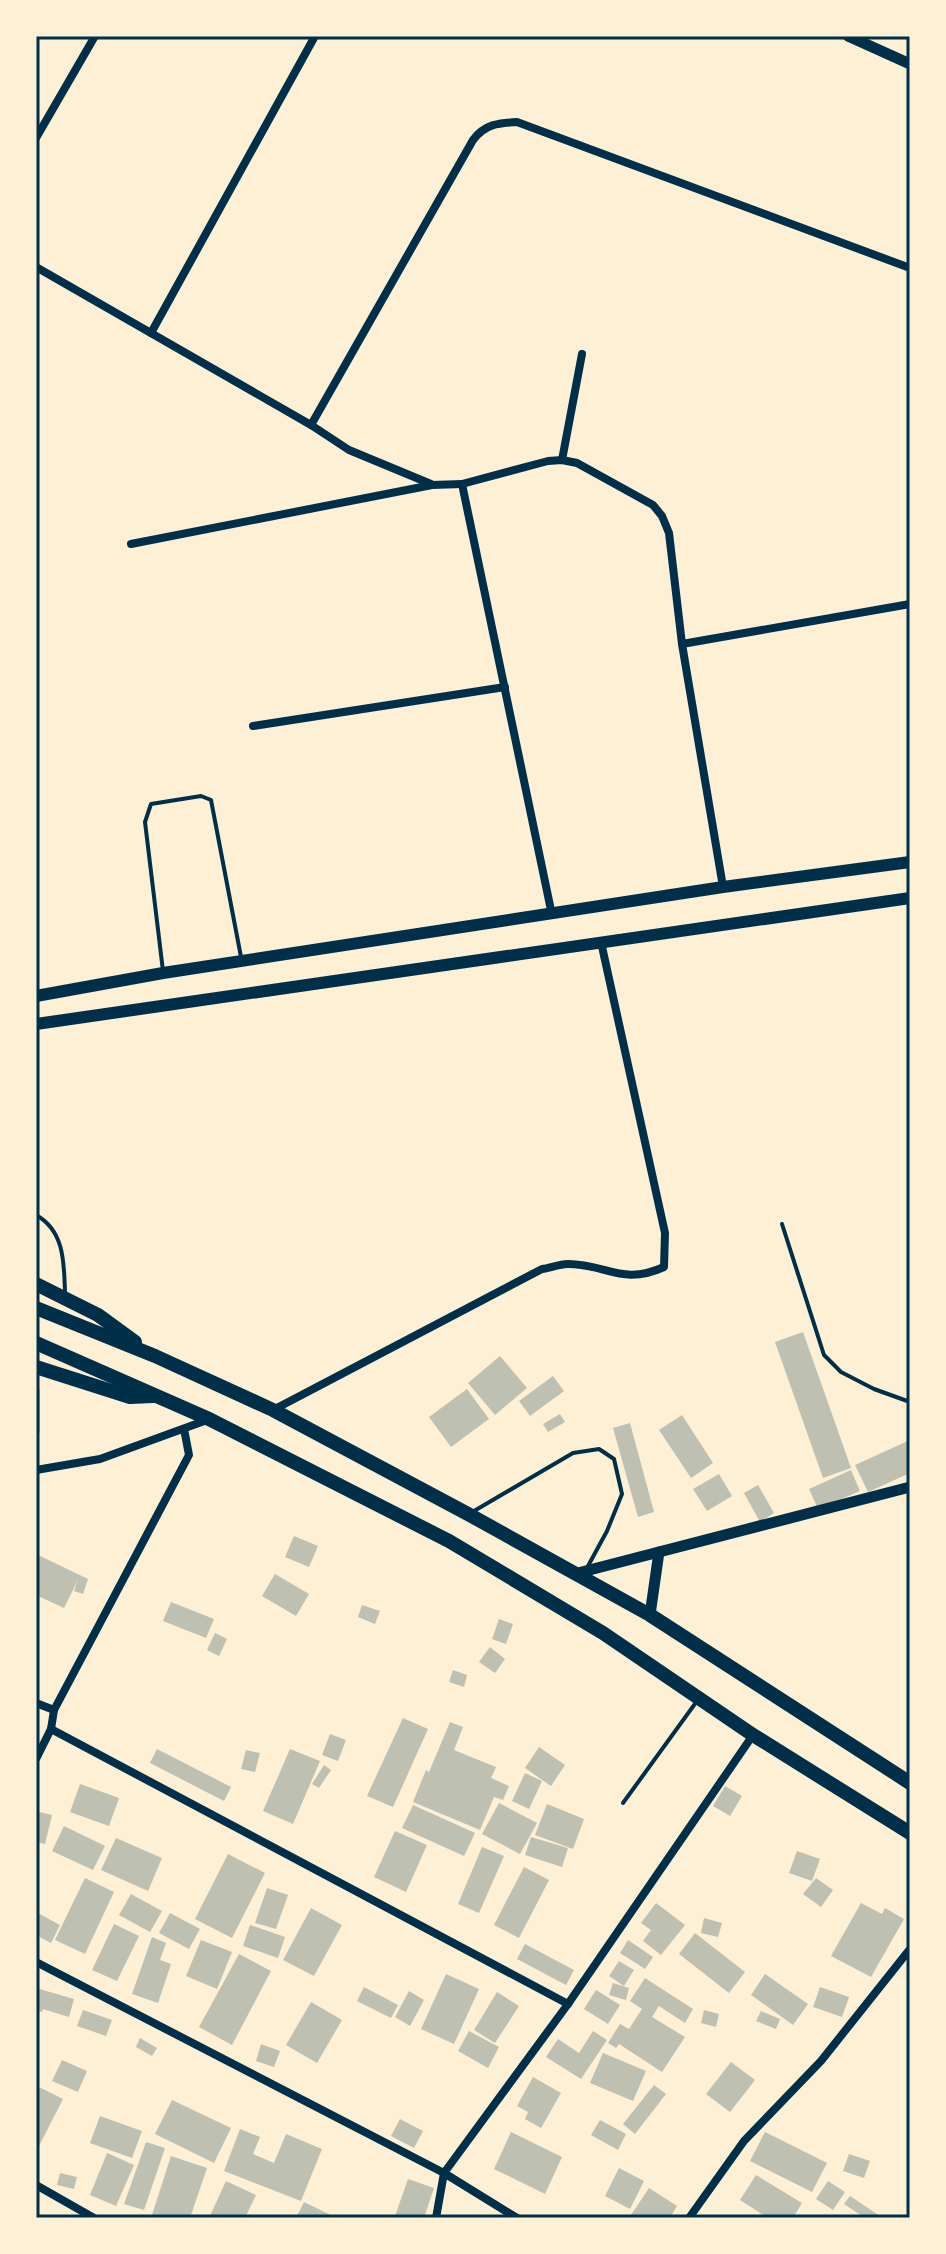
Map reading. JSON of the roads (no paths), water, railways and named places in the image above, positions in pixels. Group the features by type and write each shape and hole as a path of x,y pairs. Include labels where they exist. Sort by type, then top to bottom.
{"highway":[{"path":"36,1284 98,1315 155,1356"},
{"path":"36,1308 155,1356 273,1410 579,1573 650,1615 910,1783"},
{"path":"36,1343 209,1419 449,1541 603,1633 753,1735 910,1833"},
{"path":"36,1367 130,1397 157,1396"}],"main road":[{"path":"36,996 163,973 723,887 910,862"},
{"path":"36,1024 910,898"}],"street":[{"path":"36,138 95,36"},
{"path":"151,333 315,36"},
{"path":"848,36 910,64"},
{"path":"311,425 473,140 481,130 496,123 517,122 910,268"},
{"path":"36,267 311,425 349,450 432,485"},
{"path":"562,460 582,354"},
{"path":"131,544 432,485 462,484 548,461 577,463 653,505 669,533 682,644 723,887"},
{"path":"462,484 552,915"},
{"path":"682,644 910,604"},
{"path":"253,726 505,687"},
{"path":"273,1410 542,1269 567,1264 623,1276 647,1275 664,1267 665,1233 601,942"},
{"path":"36,1470 100,1459 209,1419"},
{"path":"36,1759 51,1729 54,1710 189,1455 184,1429"},
{"path":"579,1573 910,1487"},
{"path":"650,1615 659,1552"},
{"path":"36,1703 54,1710"},
{"path":"51,1729 568,2004"},
{"path":"436,2218 444,2173 568,2004 753,1735"},
{"path":"689,2218 744,2141 821,2061 910,1949"},
{"path":"36,1962 444,2173 517,2218"},
{"path":"36,2185 94,2218"}],"lane":[{"path":"163,973 145,822 151,804 201,796 211,800 242,961"},
{"path":"36,1215 52,1225 64,1257 66,1297"},
{"path":"782,1224 824,1355 841,1372 910,1402"},
{"path":"468,1514 573,1453 599,1449 614,1459 622,1494 607,1531 579,1573"},
{"path":"623,1803 699,1699"}]}
